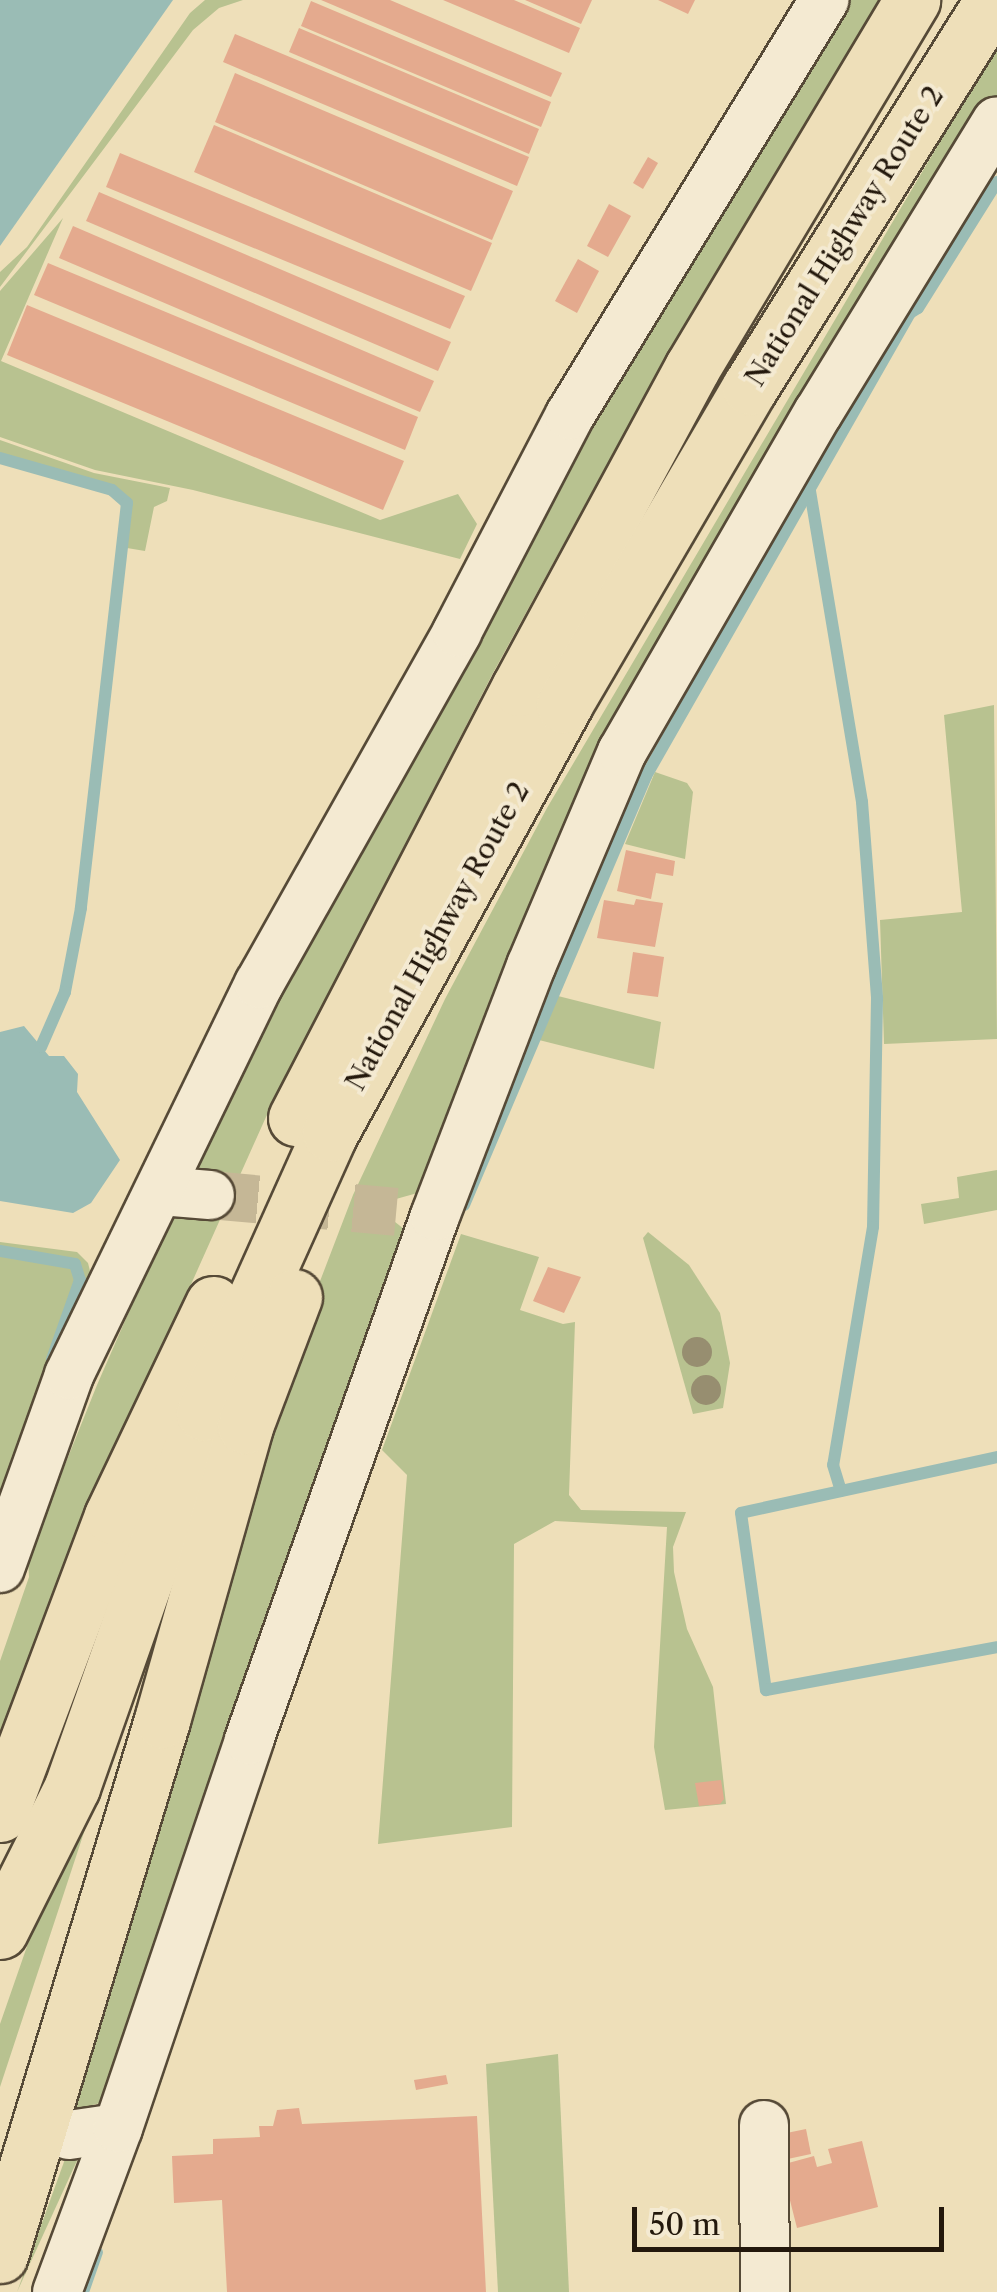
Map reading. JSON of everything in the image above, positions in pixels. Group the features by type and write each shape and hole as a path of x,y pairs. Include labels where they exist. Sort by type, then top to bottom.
{"highway":[{"name":"National Highway Route 2","path":"912,0 692,368 519,688 291,1126 213,1304 173,1437 48,1781 0,1931 72,1788 204,1413 330,1133 434,940 750,388 993,0"},
{"path":"0,2255 162,1720 245,1426 434,940"},
{"path":"0,1814 112,1516 213,1304"}],"street":[{"path":"0,1568 69,1376 259,984 457,632 570,416 824,0"},
{"path":"57,2292 118,2128 249,1740 415,1214 531,966 622,752 818,413 997,121"},
{"path":"161,1190 210,1195"},
{"path":"764,2125 765,2292"},
{"path":"69,2135 118,2128"}],"green space":[{"path":"205,0 243,0 219,8 193,30 0,287 0,272 27,247 190,13"},
{"path":"843,0 881,0 668,353 493,673 266,1117 141,1396 0,1770 0,1661 29,1577 28,1557 97,1385 166,1227 176,1215 193,1157 588,423"},
{"path":"997,45 997,101 673,627 421,1192 396,1199 390,1218 404,1229 406,1238 115,2085 100,2103 67,2112 304,1323 353,1195 445,999 547,808"},
{"path":"63,218 1,361 380,520 458,494 477,524 460,559 193,490 95,470 0,437 0,291"},
{"path":"0,440 94,473 170,488 167,501 154,507 145,551 127,548 130,500 115,488 0,455"},
{"path":"994,705 997,1039 884,1044 880,920 962,912 944,715"},
{"path":"655,772 687,783 693,792 685,859 625,844"},
{"path":"558,996 661,1022 654,1069 539,1040"},
{"path":"997,1170 997,1210 924,1224 921,1204 959,1198 957,1177"},
{"path":"648,1232 689,1265 720,1313 730,1363 723,1408 693,1414 643,1238"},
{"path":"461,1234 539,1257 520,1310 563,1324 575,1322 569,1495 581,1510 686,1512 673,1547 674,1572 687,1629 713,1687 726,1804 665,1810 654,1747 667,1527 555,1521 514,1544 512,1827 378,1844 407,1475 382,1450"},
{"path":"0,1242 77,1252 88,1263 93,1283 0,1511"},
{"path":"138,1679 0,2087 0,2024 112,1702"},
{"path":"558,2054 569,2292 498,2292 486,2064"},
{"path":"69,2148 81,2152 17,2292"}],"water":[{"path":"0,0 173,0 0,246"},
{"path":"24,1026 49,1056 64,1056 78,1074 77,1092 120,1160 91,1203 73,1213 0,1201 0,1032"}],"building":[{"path":"321,0 390,0 562,73 551,97"},
{"path":"443,0 514,0 580,28 569,53"},
{"path":"525,0 592,0 581,24"},
{"path":"658,0 695,0 688,14"},
{"path":"311,1 551,102 541,127 301,26"},
{"path":"299,28 539,129 529,154 289,52"},
{"path":"235,34 529,157 517,186 223,62"},
{"path":"235,73 513,191 492,240 215,122"},
{"path":"214,125 492,243 471,291 194,172"},
{"path":"120,153 465,296 450,329 106,187"},
{"path":"648,157 658,163 643,189 633,183"},
{"path":"99,192 451,342 438,371 86,221"},
{"path":"609,204 631,216 608,257 587,246"},
{"path":"73,226 434,381 420,412 59,258"},
{"path":"578,259 599,271 577,313 555,301"},
{"path":"48,263 418,417 405,450 34,295"},
{"path":"27,305 404,461 383,510 7,355"},
{"path":"626,850 675,861 673,876 656,873 651,899 617,891"},
{"path":"636,899 663,903 655,947 597,938 604,900 634,905"},
{"path":"633,952 664,957 658,997 627,993"},
{"path":"548,1267 581,1277 564,1313 533,1301"},
{"path":"721,1780 724,1799 720,1804 699,1806 695,1783"},
{"path":"446,2075 448,2084 416,2090 414,2080"},
{"path":"299,2108 302,2124 477,2116 486,2292 227,2292 222,2200 174,2203 172,2156 213,2154 213,2139 260,2137 259,2126 273,2126 277,2110"},
{"path":"806,2129 811,2154 783,2160 777,2135"},
{"path":"862,2141 878,2207 797,2228 781,2165 814,2156 817,2167 832,2163 828,2149"}],"waterway":[{"path":"464,1205 646,776 910,313 918,308 997,182"},
{"path":"0,458 112,490 127,503 81,908 65,992 41,1047"},
{"path":"810,491 862,802 877,999 873,1227 833,1465 841,1491"},
{"path":"0,1251 75,1264 80,1280 52,1359"},
{"path":"997,1457 741,1513 766,1690 997,1647"},
{"path":"83,2292 97,2252"}],"tunnel":[{"path":"210,1195 396,1212"}]}
